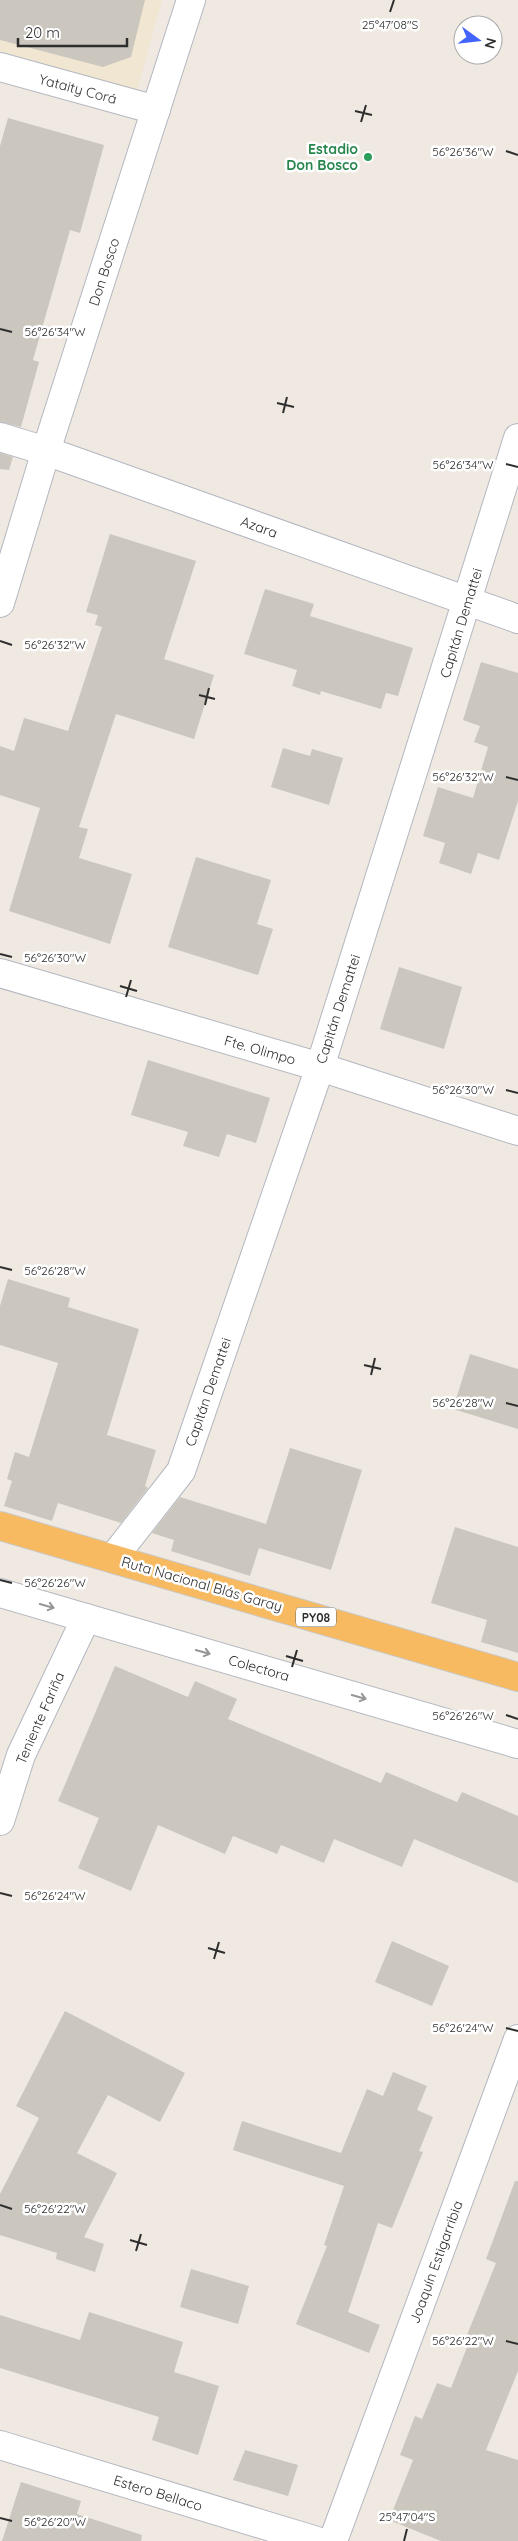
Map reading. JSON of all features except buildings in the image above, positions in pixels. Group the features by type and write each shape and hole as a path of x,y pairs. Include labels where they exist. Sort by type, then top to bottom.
{"highway":[{"name":"Ruta Nacional Blás Garay","path":"0,1526 518,1677"}],"street":[{"name":"Don Bosco","path":"0,603 46,451 191,0"},
{"name":"Yataity Corá","path":"0,67 156,110"},
{"name":"Azara","path":"0,437 46,451 518,619"},
{"name":"Capitán Demattei","path":"114,1558 181,1471 320,1067 518,438"},
{"name":"Fte. Olimpo","path":"0,973 320,1067 518,1130"},
{"name":"Colectora","path":"0,1593 518,1744"},
{"name":"Teniente Fariña","path":"0,1821 21,1755 86,1618"},
{"name":"Joaquín Estigarribia","path":"333,2541 518,2039"},
{"name":"Estero Bellaco","path":"0,2445 317,2541"}],"shaded area":[{"path":"0,0 162,0 136,94 0,57"}],"place":[{"name":"Estadio Don Bosco","path":"368,157"}]}
